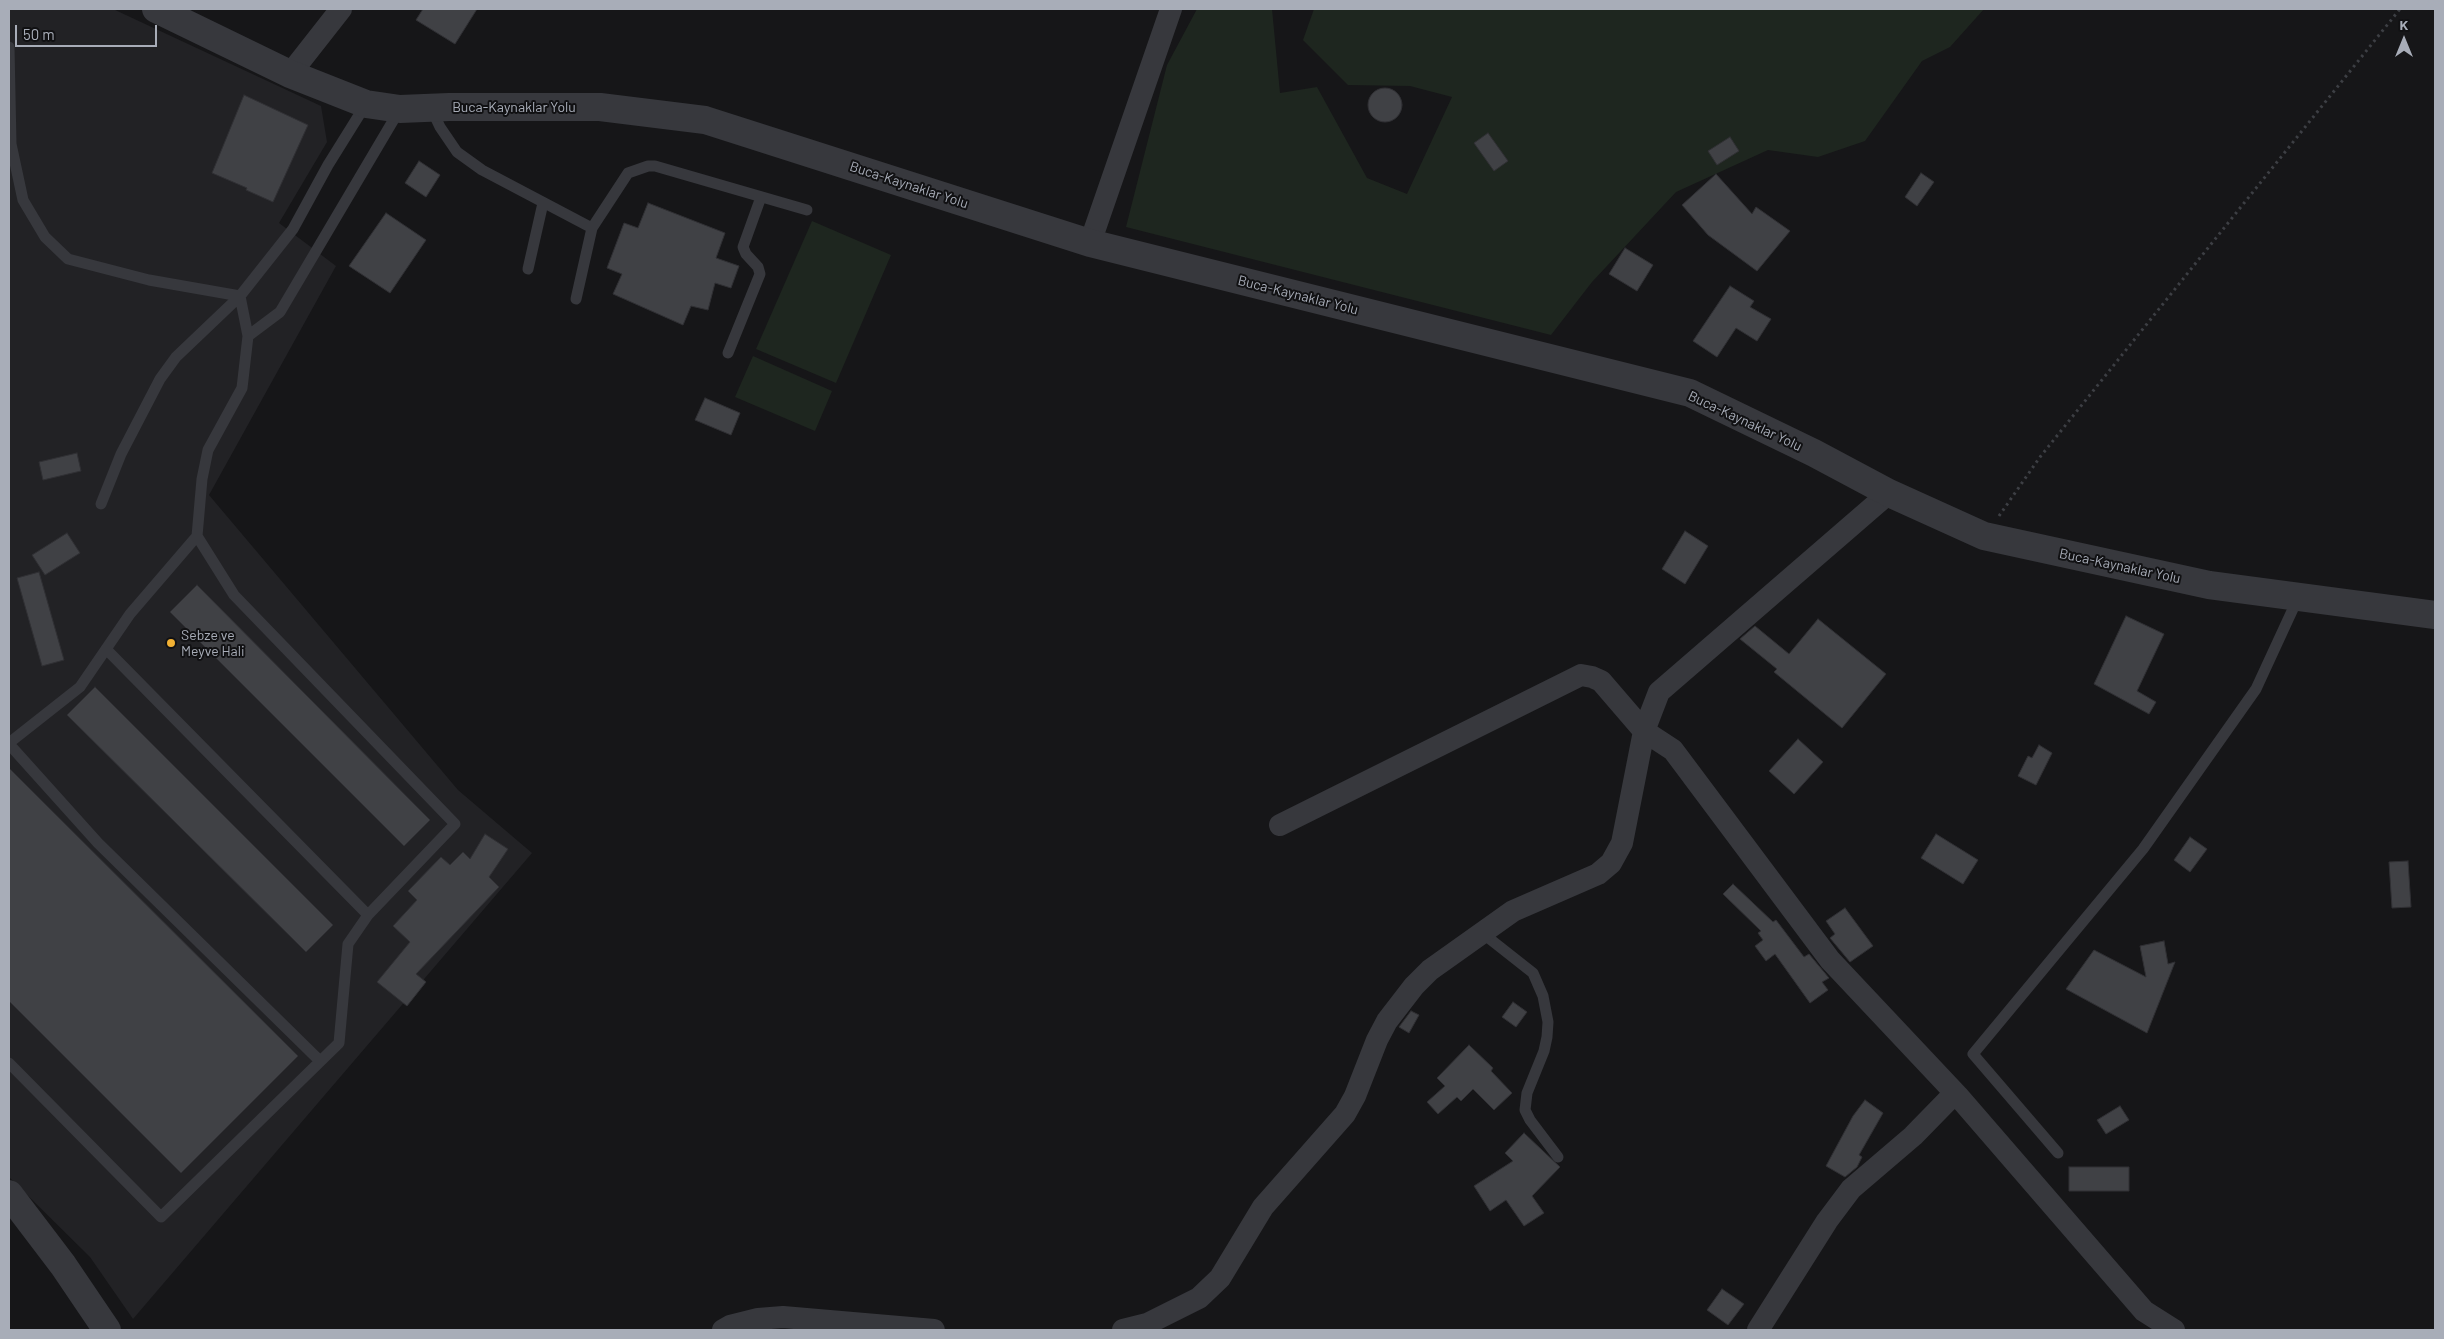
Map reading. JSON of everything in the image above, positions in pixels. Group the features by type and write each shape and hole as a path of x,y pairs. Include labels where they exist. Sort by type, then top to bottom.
{"street":[{"name":"Buca-Kaynaklar Yolu","path":"156,9 290,74 366,104 400,109 600,107 704,120 1090,243 1690,394 1814,452 1889,493 1984,536 2209,585 2435,615"},
{"path":"290,74 341,9"},
{"path":"1090,243 1171,9"},
{"path":"1123,1330 1147,1324 1199,1298 1212,1287 1228,1267 1263,1207 1345,1114 1363,1078 1377,1040 1399,1003 1430,970 1513,911 1598,874 1611,863 1622,843 1644,731 1659,692 1889,493"},
{"path":"1280,825 1582,675 1601,681 1644,731 1673,750 1830,960 1955,1093 2144,1311 2174,1330"},
{"path":"1758,1330 1827,1221 1851,1189 1913,1136 1955,1093"},
{"path":"9,1194 107,1330"},
{"path":"723,1330 730,1326 758,1319 783,1317 934,1330"}],"lane":[{"path":"9,47 11,144 23,200 45,237 68,259 148,280 240,296"},
{"path":"100,504 121,454 160,379 176,357 240,296 293,229 328,165 366,104"},
{"path":"431,108 440,127 458,152 482,170 592,228"},
{"path":"248,336 280,312 400,109"},
{"path":"576,299 592,228 628,172 641,166 655,166 808,210"},
{"path":"728,353 760,274 758,267 746,254 743,247 762,197"},
{"path":"528,270 543,202"},
{"path":"9,1063 161,1217 339,1043 348,944 368,915 455,824 234,595 198,536 202,479 208,450 242,388 248,336 240,296"},
{"path":"198,536 130,614 80,687 9,744 98,843 320,1061"},
{"path":"2058,1153 1973,1054 2149,841 2256,689 2299,597"},
{"path":"106,649 368,915"},
{"path":"1481,932 1533,973 1543,996 1548,1022 1547,1037 1544,1051 1527,1093 1525,1110 1530,1120 1558,1157"}],"path":[{"path":"1984,536 2040,457 2400,9"}],"shaded area":[{"name":"Sebze ve Meyve Hali","path":"9,9 113,9 321,106 327,142 279,223 336,266 209,495 458,790 532,853 133,1319 90,1257 9,1177"},
{"path":"1197,9 1272,9 1280,93 1317,87 1367,178 1407,194 1452,97 1410,86 1348,85 1303,40 1314,9 1984,9 1950,47 1922,61 1865,141 1818,157 1768,150 1676,192 1592,282 1551,335 1126,227 1167,65"},
{"path":"812,221 891,255 836,383 756,349"},
{"path":"753,356 832,391 815,431 735,397"}],"building":[{"path":"423,9 477,9 455,44 416,20"},
{"path":"1385,88 1392,89 1397,93 1401,98 1401,112 1397,117 1392,121 1385,122 1378,121 1373,117 1369,112 1368,105 1369,98 1373,93 1378,89"},
{"path":"244,95 308,125 273,202 212,173"},
{"path":"1488,133 1508,161 1494,171 1474,143"},
{"path":"1730,137 1739,151 1717,165 1708,151"},
{"path":"419,161 440,175 426,197 405,183"},
{"path":"1921,173 1934,182 1917,206 1905,197"},
{"path":"1716,174 1752,214 1756,207 1790,231 1757,271 1708,235 1682,205"},
{"path":"648,203 725,233 716,258 739,266 731,288 715,283 708,310 691,306 683,325 613,294 622,274 607,268 624,223 638,228"},
{"path":"386,213 426,240 390,293 349,266"},
{"path":"1625,248 1653,265 1637,291 1609,274"},
{"path":"1730,286 1754,301 1750,307 1771,319 1757,341 1736,328 1717,357 1693,341"},
{"path":"705,398 740,413 731,435 695,420"},
{"path":"77,453 81,471 43,480 39,462"},
{"path":"1685,531 1708,546 1685,584 1662,569"},
{"path":"67,533 80,553 45,575 32,555"},
{"path":"39,572 64,660 42,666 17,578"},
{"path":"197,585 430,820 404,846 170,612"},
{"path":"2126,616 2164,634 2137,691 2156,702 2149,714 2094,684"},
{"path":"1818,619 1886,674 1842,728 1774,672 1777,669 1740,639 1755,626 1789,654"},
{"path":"95,687 333,925 306,952 67,715"},
{"path":"1798,739 1823,762 1794,794 1769,771"},
{"path":"2039,745 2052,753 2036,785 2018,776 2028,756 2032,758"},
{"path":"9,768 298,1056 181,1173 9,1001"},
{"path":"485,834 508,849 489,877 499,887 416,974 426,982 407,1006 377,982 410,942 393,926 417,900 408,891 441,857 450,865 463,852 470,859"},
{"path":"1936,834 1978,860 1963,884 1921,858"},
{"path":"2190,837 2207,849 2190,872 2174,860"},
{"path":"2408,861 2411,907 2392,908 2389,862"},
{"path":"1733,884 1773,922 1776,920 1804,957 1809,954 1829,978 1822,982 1828,990 1810,1003 1775,954 1766,961 1755,946 1763,940 1758,933 1761,931 1723,894"},
{"path":"1845,908 1873,946 1850,962 1830,938 1835,934 1826,921"},
{"path":"2164,941 2168,964 2175,962 2147,1033 2066,989 2094,950 2146,977 2140,946"},
{"path":"1513,1002 1527,1012 1516,1027 1502,1017"},
{"path":"1411,1011 1419,1015 1409,1033 1399,1027"},
{"path":"1469,1045 1493,1068 1491,1071 1512,1093 1494,1110 1473,1089 1461,1101 1457,1097 1438,1114 1427,1102 1445,1086 1437,1078"},
{"path":"1865,1100 1883,1113 1859,1155 1862,1157 1857,1167 1845,1177 1826,1166 1853,1116"},
{"path":"2120,1106 2129,1120 2106,1134 2097,1120"},
{"path":"1524,1133 1560,1167 1532,1196 1544,1213 1524,1226 1506,1200 1490,1211 1474,1186 1513,1161 1505,1153"},
{"path":"2069,1167 2129,1167 2129,1191 2069,1191"},
{"path":"1722,1289 1744,1304 1728,1325 1707,1310"}],"place":[{"name":"Sebze ve Meyve Hali","path":"171,643"}]}
